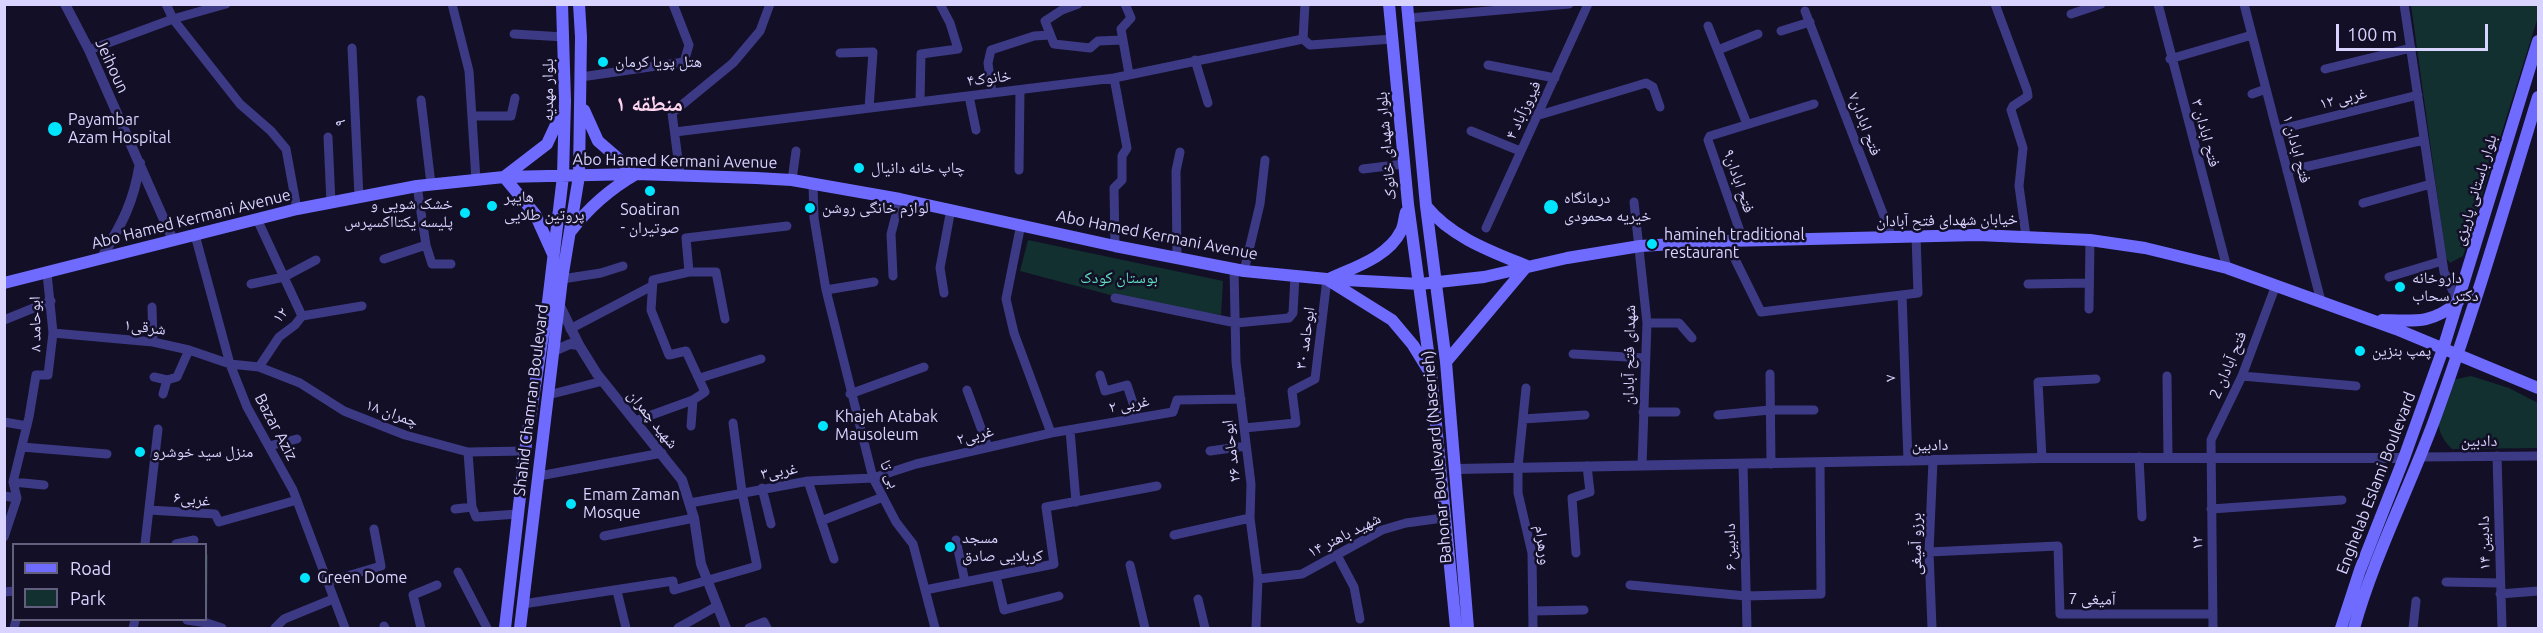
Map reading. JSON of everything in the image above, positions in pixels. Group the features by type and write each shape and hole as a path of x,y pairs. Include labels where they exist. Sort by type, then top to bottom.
{"main road":[{"name":"بلوار مهدیه","path":"562,4 565,101 563,176"},
{"name":"بلوار مهدیه","path":"579,4 581,37 579,176"},
{"name":"بلوار شهدای خانوک","path":"1389,4 1408,204 1420,284"},
{"name":"بلوار شهدای خانوک","path":"1407,4 1426,206 1437,283"},
{"path":"564,36 581,37"},
{"name":"بلوار باستانی پاریزی","path":"2443,349 2538,41"},
{"path":"569,234 583,214 616,185 636,174 597,141 588,122 581,97"},
{"name":"بلوار باستانی پاریزی","path":"2458,355 2538,97"},
{"path":"554,256 535,213 504,177 548,144 557,128 565,101"},
{"name":"Abo Hamed Kermani Avenue","path":"4,283 297,209 417,186 504,177 636,174 792,180 951,209 1115,246 1239,270 1327,279 1437,283"},
{"name":"Shahid Chamran Boulevard","path":"505,628 525,451 554,256 563,176"},
{"name":"Shahid Chamran Boulevard","path":"520,628 562,279 579,176"},
{"path":"1327,279 1372,260 1389,246 1401,231 1408,204"},
{"path":"1426,206 1436,218 1459,235 1527,266 1446,362"},
{"name":"خیابان شهدای فتح آبادان","path":"1437,283 1484,277 1527,266 1640,246 1726,240 2026,236 2090,240 2145,248 2227,268 2321,301 2538,388"},
{"path":"1327,279 1392,320 1413,345 1431,374"},
{"name":"Bahonar Boulevard (Naserieh)","path":"1437,283 1456,469 1468,628"},
{"name":"Bahonar Boulevard (Naserieh)","path":"1420,284 1456,628"},
{"path":"2370,320 2428,320 2446,312 2458,302 2474,307"},
{"name":"Enghelab Eslami Boulevard","path":"2354,628 2354,606 2368,548 2404,458 2443,349"},
{"name":"Enghelab Eslami Boulevard","path":"2341,628 2387,536 2421,457 2458,355"}],"street":[{"name":"Jeihoun","path":"65,4 89,50 173,240"},
{"path":"166,4 173,19 240,104 271,131 286,148 297,209"},
{"path":"89,50 173,19 226,4"},
{"path":"452,4 469,71 477,180"},
{"path":"581,77 684,62 689,45 673,4"},
{"path":"680,175 672,113 733,63 760,31 770,4"},
{"path":"920,102 921,54 958,50 950,23 940,4"},
{"path":"1078,4 1062,10 1045,21 1054,44 1090,48 1098,40 1123,40"},
{"path":"1125,4 1131,18 1121,29 1129,74"},
{"path":"1305,4 1303,39 1310,45 1393,39"},
{"path":"1408,18 1569,4"},
{"name":"فیروزآباد ۴","path":"1486,228 1588,4"},
{"path":"1995,4 2028,96 2013,106 2011,110 2023,148 2019,186 2026,236"},
{"path":"2071,14 2101,4"},
{"name":"فتح ابادان ۳","path":"2158,4 2170,59 2227,268"},
{"name":"فتح ابادان ۱","path":"2244,4 2321,301"},
{"path":"2404,4 2442,261 2444,272 2458,302"},
{"name":"فتح ابادان۷","path":"1805,11 1892,237"},
{"path":"1781,31 1810,22"},
{"path":"1708,26 1747,124"},
{"path":"513,34 564,36"},
{"path":"1718,50 1758,34"},
{"path":"992,93 988,63 991,50 1034,36 1050,35"},
{"path":"2170,59 2252,35"},
{"name":"خانوک۴","path":"675,132 1114,78 1303,39"},
{"name":"۹","path":"352,48 359,197"},
{"path":"2325,69 2411,48"},
{"path":"840,53 873,52 869,108"},
{"path":"1195,60 1208,104"},
{"path":"1488,65 1555,78"},
{"path":"1114,78 1127,148 1122,156 1122,180 1114,188 1115,246"},
{"path":"1536,116 1646,83 1653,87 1660,107"},
{"path":"2252,94 2266,89"},
{"path":"1019,170 1020,90"},
{"name":"غربی ۱۲","path":"2277,130 2418,95"},
{"path":"969,96 976,130"},
{"path":"472,116 511,116 515,98"},
{"path":"421,100 431,184"},
{"name":"فتح ابادان۹","path":"1743,240 1708,140 1713,133 1814,104"},
{"path":"1471,131 1520,151"},
{"path":"328,137 331,203"},
{"path":"2287,171 2424,140"},
{"path":"792,180 796,151"},
{"path":"1177,258 1176,171 1180,152"},
{"name":"ابوحامد ۲۶","path":"1256,628 1258,579 1250,518 1251,484 1236,362 1236,322 1239,270 1260,204 1265,160"},
{"path":"100,259 124,219 135,194 140,163"},
{"path":"1363,169 1404,164"},
{"path":"2363,203 2431,184"},
{"name":"بی تا","path":"813,185 814,218 826,290 850,394 873,478 896,522 912,544 934,628"},
{"path":"417,186 426,245 432,264 451,264"},
{"path":"893,276 891,234 900,199"},
{"name":"شهدای فتح آبادان","path":"1634,202 1647,323 1642,465"},
{"path":"945,293 940,268 951,209"},
{"name":"۱۲","path":"257,219 302,316 295,325 279,337 259,367"},
{"path":"1021,224 1006,299 1014,333 1051,433"},
{"path":"689,272 686,238 787,226"},
{"name":"Bazar Aziz","path":"195,235 230,364 247,407 297,500 345,628"},
{"path":"1726,240 1761,312 1918,293 1916,237"},
{"path":"2089,309 2090,240"},
{"path":"384,259 426,245"},
{"path":"251,284 284,277 316,260"},
{"path":"2389,278 2442,261"},
{"path":"562,279 602,273 623,266"},
{"path":"635,421 693,400 705,392 686,351 669,355 651,310 653,280 689,272 716,272 725,319"},
{"name":"ابوحامد ۸","path":"17,498 13,482 27,426 36,375 48,375 53,333 47,273"},
{"path":"1115,298 1236,322 1292,316 1295,276"},
{"name":"ابوحامد ۳۰","path":"1244,428 1296,423 1292,390 1316,379 1327,279"},
{"path":"826,290 874,282"},
{"path":"2028,284 2089,283"},
{"name":"فتح آبادان 2","path":"2211,457 2211,440 2242,376 2276,285"},
{"path":"570,329 652,286"},
{"name":"۷","path":"1902,295 1908,461"},
{"path":"4,320 51,301"},
{"name":"شهید چمران","path":"559,304 579,345 603,381 682,480 694,518 701,564 726,628"},
{"path":"302,316 362,306"},
{"path":"152,307 153,342"},
{"path":"1647,323 1679,323 1692,338"},
{"name":"شرقی۱","path":"53,333 153,342 189,350 230,364"},
{"path":"554,351 570,344 579,345"},
{"path":"154,376 167,380 177,377 189,350"},
{"path":"1573,354 1645,358"},
{"path":"700,378 761,358"},
{"path":"230,364 259,367"},
{"name":"چمران ۱۸","path":"259,367 300,383 344,411 405,435 468,452 525,451"},
{"path":"850,394 924,367"},
{"path":"1770,374 1771,464"},
{"path":"1100,375 1105,391 1126,385 1138,418"},
{"path":"2167,376 2168,457"},
{"path":"2242,376 2356,386"},
{"path":"2042,458 2038,382 2096,379"},
{"path":"163,394 167,380"},
{"path":"548,395 603,381"},
{"name":"ورهرام","path":"1526,388 1518,468 1518,493 1532,553 1533,628"},
{"path":"967,390 988,447"},
{"name":"۲ غربی","path":"1051,433 1173,412 1177,400 1240,399"},
{"path":"691,426 693,400"},
{"path":"1718,415 1770,410 1814,410"},
{"path":"1643,412 1676,412"},
{"path":"1523,419 1585,415"},
{"path":"4,422 27,426"},
{"path":"523,604 672,581 674,590 757,566 742,492 734,423"},
{"path":"145,543 158,429"},
{"path":"1070,430 1076,502"},
{"name":"غربی۲","path":"873,478 988,447 1051,433"},
{"path":"269,446 297,440"},
{"path":"1210,451 1246,446"},
{"path":"22,447 107,454"},
{"path":"468,452 472,507 476,518 518,514"},
{"path":"539,476 662,453"},
{"name":"دادبین ۱۴","path":"2497,456 2502,628"},
{"name":"دادبین","path":"2421,457 2538,456"},
{"name":"۱۲","path":"2211,457 2212,628"},
{"name":"دادبین","path":"1456,469 2042,458 2404,458"},
{"path":"2139,458 2142,517"},
{"name":"برزو آمیغی","path":"1932,628 1929,552 1933,460"},
{"path":"1630,585 1746,596 1821,594 1820,463"},
{"name":"دادبین ۶","path":"1743,464 1747,628"},
{"path":"1576,553 1572,498 1590,492 1587,466"},
{"name":"غربی۳","path":"690,503 808,481 873,478"},
{"path":"808,481 834,559"},
{"path":"13,482 44,485"},
{"path":"925,590 1054,564 1046,507 1157,486"},
{"path":"762,488 771,524"},
{"path":"4,496 17,498 4,537"},
{"path":"821,521 883,497"},
{"name":"غربی۶","path":"150,510 214,514 219,522 297,500"},
{"path":"2211,509 2342,500"},
{"path":"454,509 472,507"},
{"path":"604,536 694,518"},
{"path":"1174,535 1250,518"},
{"name":"شهید باهنر ۱۴","path":"1258,579 1302,574 1382,530 1406,523 1443,518"},
{"path":"327,582 381,566 374,529"},
{"path":"180,543 194,540"},
{"path":"956,540 965,582"},
{"name":"آمیغی 7","path":"1929,552 2058,546 2060,614 2212,614"},
{"path":"1337,555 1354,587 1360,619"},
{"path":"1130,565 1145,628"},
{"path":"458,572 487,628"},
{"path":"996,576 1004,610 1059,596"},
{"path":"2446,582 2500,583"},
{"path":"421,628 413,595 436,585"},
{"path":"617,591 626,628"},
{"path":"2500,594 2538,591"},
{"path":"275,628 284,619 333,599"},
{"path":"1198,599 1204,628"},
{"path":"2412,628 2416,601"},
{"path":"678,628 717,606"},
{"path":"1533,611 1584,610"},
{"path":"194,621 222,628"},
{"path":"749,628 764,622 766,628"}],"green space":[{"path":"2411,5 2538,5 2538,17 2463,256 2450,263 2446,258"},
{"name":"بوستان کودک","path":"1028,240 1223,281 1221,315 1114,296 1020,271"},
{"path":"2471,376 2509,388 2538,403 2538,448 2452,449 2440,432 2441,407 2452,380"},
{"path":"208,554 207,623 207,621"}],"place":[{"name":"هتل پویا کرمان","path":"603,62"},
{"name":"Payambar Azam Hospital","path":"55,129"},
{"name":"چاپ خانه دانیال","path":"859,168"},
{"name":"Soatiran - صوتیران","path":"650,191"},
{"name":"هایپر پروتین طلایی","path":"492,206"},
{"name":"درمانگاه خیریه محمودی","path":"1551,207"},
{"name":"لوازم خانگی روشن","path":"810,208"},
{"name":"خشک شویی و پلیسه یکتااکسپرس","path":"465,213"},
{"name":"hamineh traditional restaurant","path":"1652,244"},
{"name":"داروخانه دکتر سحاب","path":"2400,287"},
{"name":"پمپ بنزین","path":"2360,351"},
{"name":"Khajeh Atabak Mausoleum","path":"823,426"},
{"name":"منزل سید خوشرو","path":"140,452"},
{"name":"Emam Zaman Mosque","path":"571,504"},
{"name":"مسجد کربلایی صادق","path":"950,547"},
{"name":"Green Dome","path":"305,578"}],"district":[{"name":"منطقه ۱","path":"649,104"}]}
